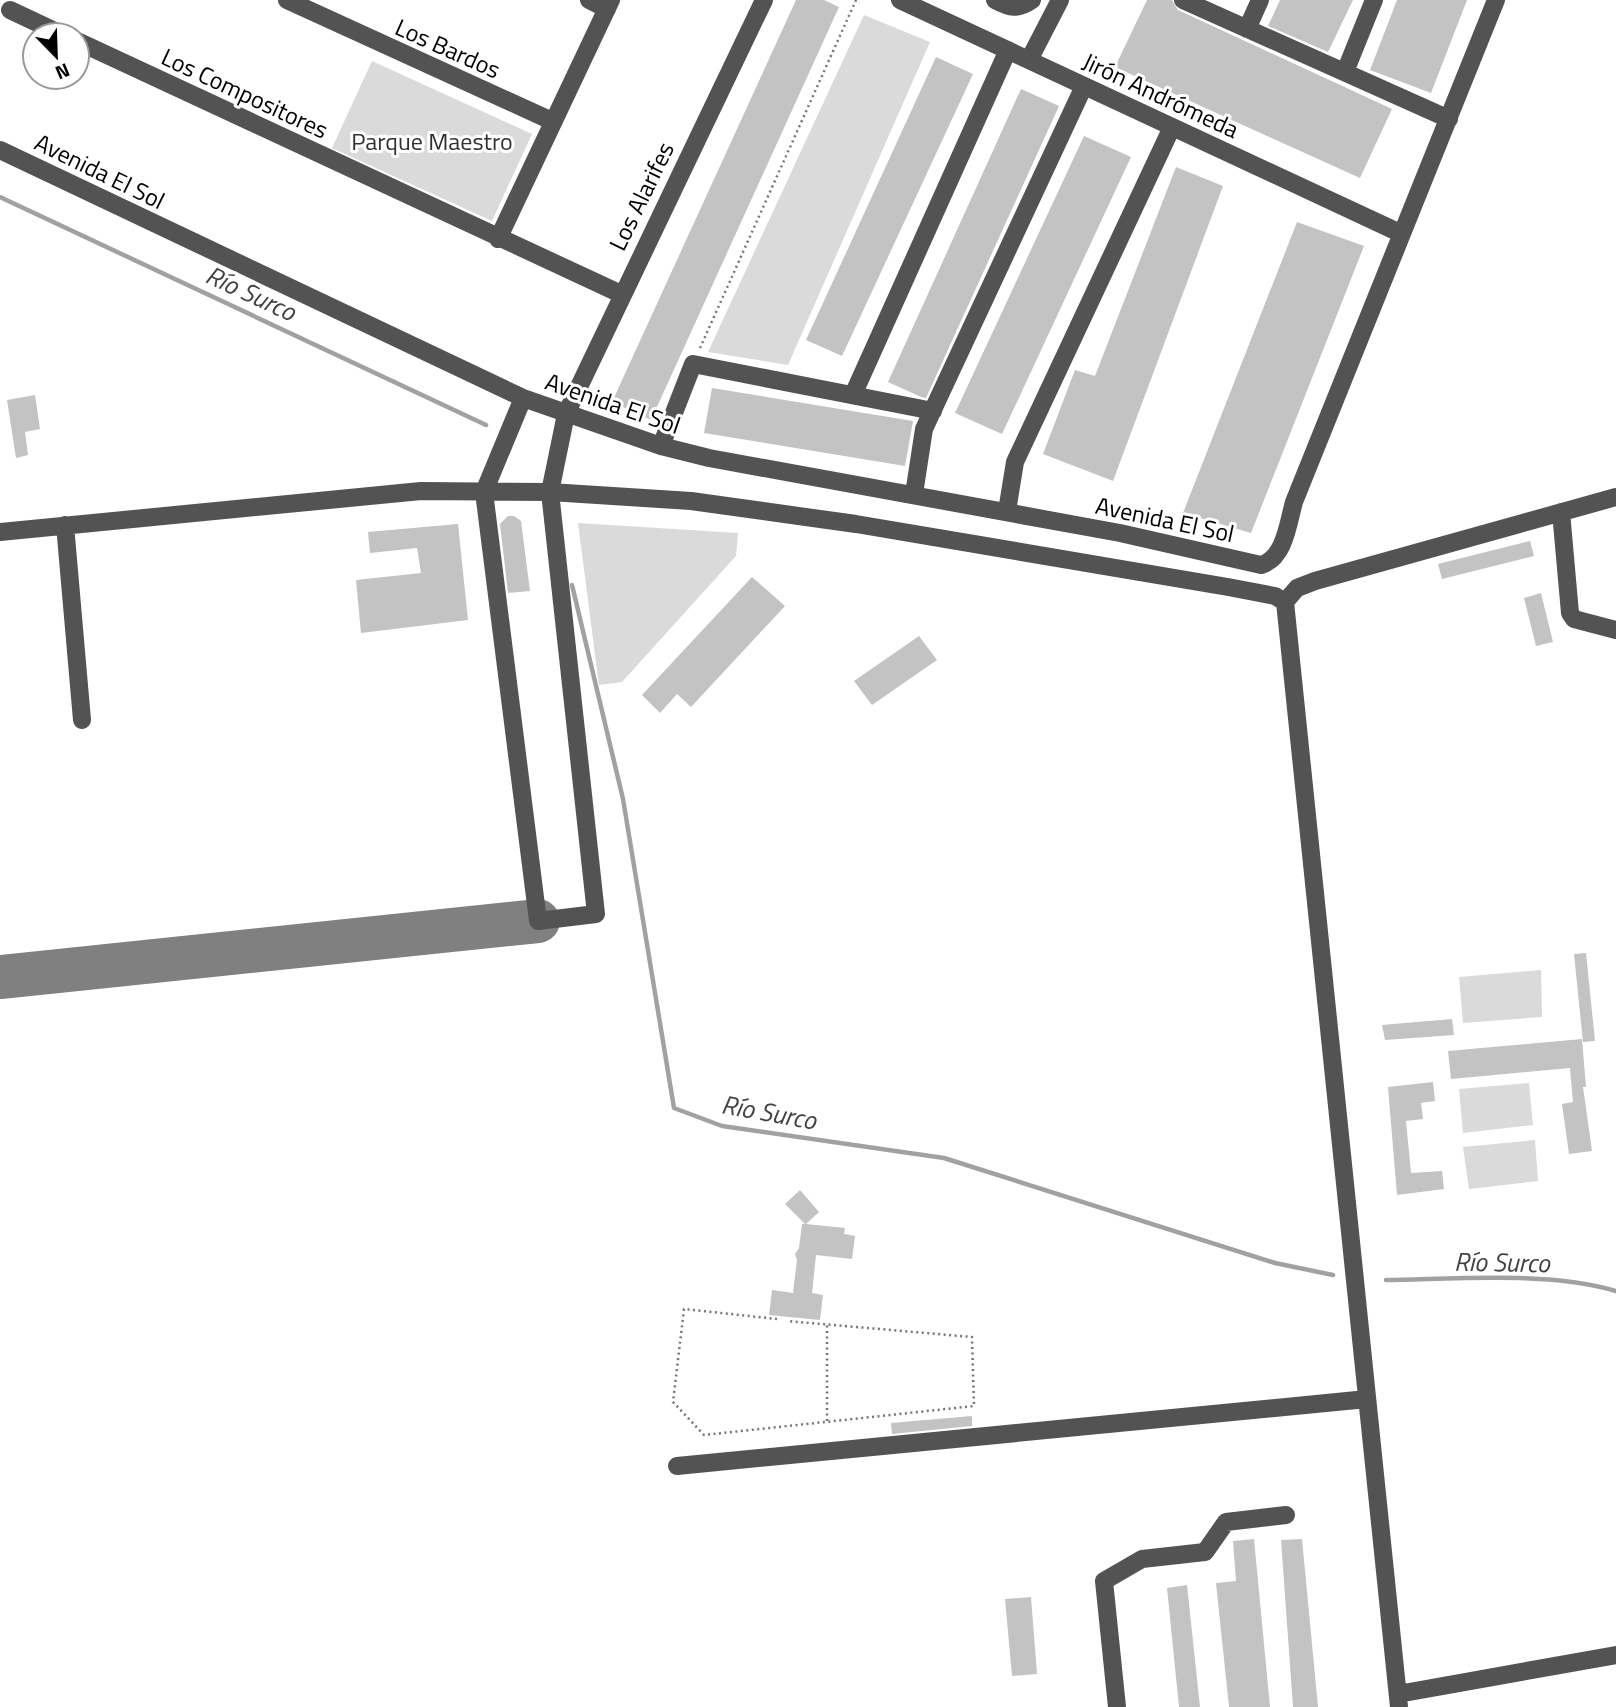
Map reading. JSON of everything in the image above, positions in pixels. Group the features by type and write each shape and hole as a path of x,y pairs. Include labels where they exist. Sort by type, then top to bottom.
{"street":[{"name":"Los Bardos","path":"287,0 552,121"},
{"path":"498,239 609,4 589,0"},
{"name":"Los Alarifes","path":"484,492 538,920 596,914 550,492 566,414 621,294 764,0"},
{"name":"Jirón Andrómeda","path":"900,0 1400,233"},
{"path":"1003,4 1023,7 1032,0"},
{"path":"1029,60 1060,0"},
{"path":"1183,0 1449,119"},
{"path":"1247,29 1260,0"},
{"path":"1345,72 1374,0"},
{"path":"1400,233 1413,213 1496,0"},
{"path":"8,12 30,21"},
{"name":"Los Compositores","path":"91,48 621,294"},
{"path":"853,395 1008,50"},
{"path":"914,494 924,429 1084,86"},
{"path":"1007,511 1014,462 1172,127"},
{"name":"Avenida El Sol","path":"0,150 523,398 661,446 709,458 1145,538 1256,565 1272,561 1279,550 1294,502 1400,233"},
{"path":"661,446 693,364 933,411"},
{"path":"484,492 523,398"},
{"path":"0,532 421,491 550,492 691,501 856,524 1228,587 1275,596 1285,602"},
{"path":"1616,497 1315,581 1297,588 1285,602 1398,1700 1616,1655"},
{"path":"1561,512 1570,613 1574,619 1616,630"},
{"path":"65,525 82,720"},
{"path":"677,1466 1367,1399"},
{"path":"1117,1707 1104,1581 1143,1559 1205,1552 1226,1522 1286,1515"}],"path":[{"path":"693,364 856,0"},
{"path":"777,1319 684,1309 673,1402 704,1435 974,1406 972,1337 787,1321"},
{"path":"827,1324 827,1422"}],"green space":[{"path":"864,15 930,42 788,365 708,352"},
{"name":"Parque Maestro","path":"372,61 532,134 492,221 332,148"},
{"path":"578,523 738,533 736,556 622,682 599,685"},
{"path":"1541,970 1542,1017 1463,1023 1459,977"},
{"path":"1529,1083 1533,1125 1463,1133 1459,1089"},
{"path":"1535,1140 1538,1181 1469,1189 1463,1147"}],"building":[{"path":"796,0 824,0 839,7 651,420 612,402"},
{"path":"1147,0 1172,0 1178,10 1392,109 1360,178 1115,67"},
{"path":"1280,0 1353,0 1328,52 1268,26"},
{"path":"1397,0 1467,0 1431,93 1370,70"},
{"path":"936,57 973,74 842,356 806,340"},
{"path":"1021,89 1059,106 926,398 921,397 888,382"},
{"path":"1084,136 1131,157 1002,434 955,413"},
{"path":"1176,167 1223,186 1113,481 1043,454 1075,370 1095,376"},
{"path":"1297,222 1364,246 1251,533 1183,513"},
{"path":"712,388 913,421 905,466 704,433"},
{"path":"35,395 40,429 25,432 28,455 16,458 7,400"},
{"path":"508,516 514,516 521,521 530,591 508,593 500,524"},
{"path":"458,524 468,620 361,633 356,580 421,573 417,548 370,553 368,532"},
{"path":"1530,541 1534,556 1442,579 1438,564"},
{"path":"752,577 785,606 691,707 677,694 660,713 642,695"},
{"path":"1541,593 1553,642 1536,646 1524,598"},
{"path":"919,636 937,660 872,705 854,681"},
{"path":"1586,953 1595,1041 1583,1042 1574,954"},
{"path":"1452,1019 1454,1035 1385,1040 1382,1025"},
{"path":"1582,1039 1586,1087 1583,1087 1592,1151 1569,1154 1562,1104 1573,1102 1570,1068 1451,1079 1448,1051"},
{"path":"1433,1082 1435,1101 1421,1103 1423,1119 1406,1121 1411,1173 1442,1171 1444,1189 1397,1195 1388,1087"},
{"path":"800,1190 819,1212 806,1224 845,1228 844,1234 855,1236 852,1259 816,1255 812,1293 823,1295 820,1320 769,1315 772,1290 793,1293 797,1260 795,1254 799,1248 802,1224 805,1224 785,1204"},
{"path":"972,1416 972,1426 892,1434 891,1423"},
{"path":"1254,1539 1270,1707 1229,1707 1216,1583 1236,1581 1233,1541"},
{"path":"1302,1539 1318,1707 1293,1707 1281,1540"},
{"path":"1187,1585 1200,1707 1179,1707 1167,1588"},
{"path":"1031,1597 1037,1674 1012,1676 1005,1599"}],"waterway":[{"name":"Río Surco","path":"0,197 486,425"},
{"name":"Río Surco","path":"572,585 623,799 674,1108 722,1126 944,1158 1275,1263 1333,1275"},
{"name":"Río Surco","path":"1386,1280 1533,1278 1616,1291"}],"taxiway":[{"path":"0,977 538,921"}]}
